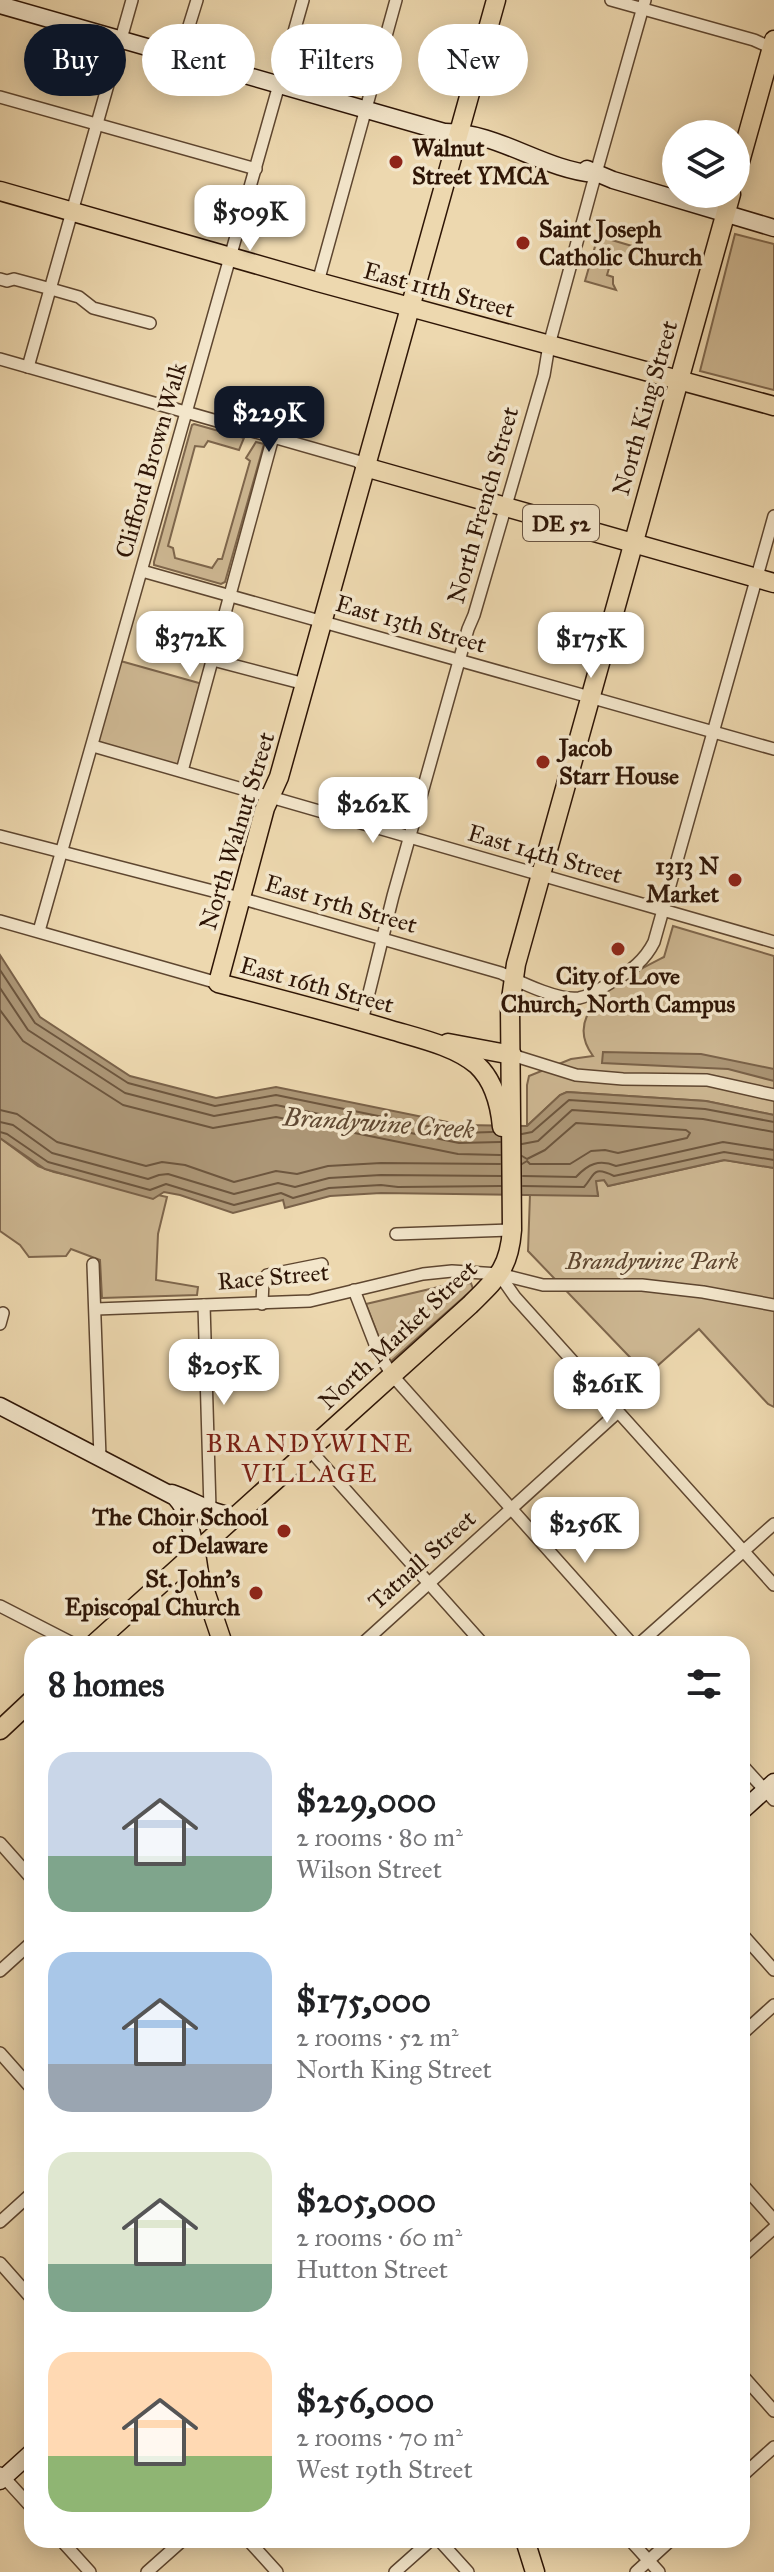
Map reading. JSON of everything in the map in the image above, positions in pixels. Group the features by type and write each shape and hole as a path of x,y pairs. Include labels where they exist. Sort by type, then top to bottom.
{"main road":[{"name":"North Walnut Street","path":"218,983 240,898 270,797 279,777 496,0"},
{"path":"750,127 773,46"},
{"name":"East 11th Street","path":"0,191 318,282 774,406"},
{"name":"North King Street","path":"512,1055 510,1006 513,979 539,875 727,208"},
{"name":"DE 52","path":"365,467 766,581"},
{"name":"East 16th Street","path":"218,983 362,1021 454,1052 477,1065 506,1111"},
{"path":"418,1038 512,1055"},
{"name":"North Market Street","path":"103,1636 470,1305 499,1274 509,1258 512,1216 506,1111 512,1055"},
{"path":"196,1553 199,1573 220,1636"},
{"path":"3,1723 24,1706"},
{"path":"528,2548 535,2572"}],"street":[{"path":"125,24 132,0"},
{"path":"190,24 197,0"},
{"name":"Clifford Brown Walk","path":"296,24 303,0"},
{"path":"318,282 396,0"},
{"path":"611,0 644,4 773,46"},
{"name":"North French Street","path":"362,1021 409,837 544,375 549,345 595,174 644,4"},
{"path":"0,5 66,24"},
{"path":"28,367 105,96"},
{"name":"Clifford Brown Walk","path":"39,931 275,96"},
{"path":"318,96 444,132 459,132 576,172 595,174 774,228"},
{"path":"0,97 256,169"},
{"path":"0,279 14,279 79,297 93,308 150,323"},
{"path":"0,359 357,461 365,467"},
{"path":"182,771 273,437"},
{"path":"513,979 571,998 588,995 621,977 644,959 654,942 715,731 766,581 774,516"},
{"name":"East 13th Street","path":"142,571 774,749"},
{"path":"213,660 305,684"},
{"name":"East 14th Street","path":"93,746 774,942"},
{"name":"East 15th Street","path":"0,836 240,898 513,979"},
{"name":"East 16th Street","path":"0,921 218,983"},
{"path":"512,1055 576,1075 707,1080 774,1095"},
{"path":"396,1234 512,1216"},
{"path":"93,1264 100,1457"},
{"path":"262,1304 263,1280 267,1275 322,1264"},
{"name":"Race Street","path":"96,1309 310,1301 423,1274 452,1271 499,1274 543,1285 642,1285 774,1305"},
{"path":"499,1274 515,1297 774,1585"},
{"path":"354,1290 378,1352 392,1375 625,1636"},
{"path":"204,1305 210,1509"},
{"path":"0,1406 166,1491 222,1515 237,1516"},
{"name":"Tatnall Street","path":"371,1636 618,1412"},
{"path":"310,1450 476,1636"},
{"path":"166,1491 183,1508 192,1530 196,1553"},
{"path":"648,1636 774,1524"},
{"path":"0,1606 58,1636"},
{"path":"750,1772 771,1791 750,1805"},
{"path":"0,1843 24,1870"},
{"path":"750,1943 774,1970"},
{"path":"0,1971 24,1949"},
{"path":"750,2027 774,2005"},
{"path":"0,2053 24,2080"},
{"path":"750,2193 774,2220"},
{"path":"0,2222 24,2200"},
{"path":"750,2250 774,2228"},
{"path":"0,2263 24,2290"},
{"path":"750,2384 774,2411"},
{"path":"750,2469 774,2447"},
{"path":"24,2459 2,2477 24,2500"},
{"path":"68,2548 90,2572"},
{"path":"147,2572 174,2548"},
{"path":"255,2548 277,2572"},
{"path":"395,2572 422,2548"},
{"path":"446,2548 468,2572"},
{"path":"638,2548 659,2572"},
{"path":"636,2572 662,2548"}],"green space":[{"path":"735,234 774,244 774,390 700,371"},
{"path":"598,236 632,246 628,258 622,258 616,266 610,265 607,275 613,277 616,290 585,281"},
{"path":"194,424 244,438 239,450 208,441 204,447 195,446 168,546 173,548 175,558 212,568 218,559 222,559 250,461 246,458 256,442 264,444 225,582 221,584 154,565"},
{"path":"117,660 206,685 182,771 93,746"},
{"path":"673,926 774,956 774,1115 706,1101 567,1092 527,1126 529,1076 571,1059 593,1056 585,1039 584,1023 591,1009 617,984 664,957"},
{"path":"0,1138 38,1166 54,1172 167,1197 158,1234 156,1280 198,1287 197,1295 102,1298 100,1260 71,1249 66,1256 29,1257 20,1245 0,1231"},
{"name":"Brandywine Park","path":"725,1160 774,1168 774,1407 699,1329 647,1375 528,1251 530,1194 598,1195 595,1181 604,1180 608,1186"},
{"path":"471,1283 473,1289 389,1363 366,1304 451,1284"}],"water":[{"name":"Brandywine Creek","path":"0,955 40,1017 130,1076 216,1098 276,1087 462,1125 527,1126 567,1092 706,1101 774,1115 774,1168 724,1160 608,1186 604,1180 596,1181 598,1196 381,1193 330,1196 285,1208 283,1200 233,1213 164,1192 153,1199 45,1169 0,1138"},
{"path":"603,1052 701,1054 774,1069 774,1081 728,1069 602,1063"}],"place":[{"name":"Walnut Street YMCA","path":"396,162"},
{"name":"Saint Joseph Catholic Church","path":"523,243"},
{"name":"Jacob Starr House","path":"543,762"},
{"name":"1313 N Market","path":"735,880"},
{"name":"City of Love Church, North Campus","path":"618,949"},
{"name":"The Choir School of Delaware","path":"284,1531"},
{"name":"St. John's Episcopal Church","path":"256,1593"}],"district":[{"name":"BRANDYWINE VILLAGE","path":"310,1458"}]}
